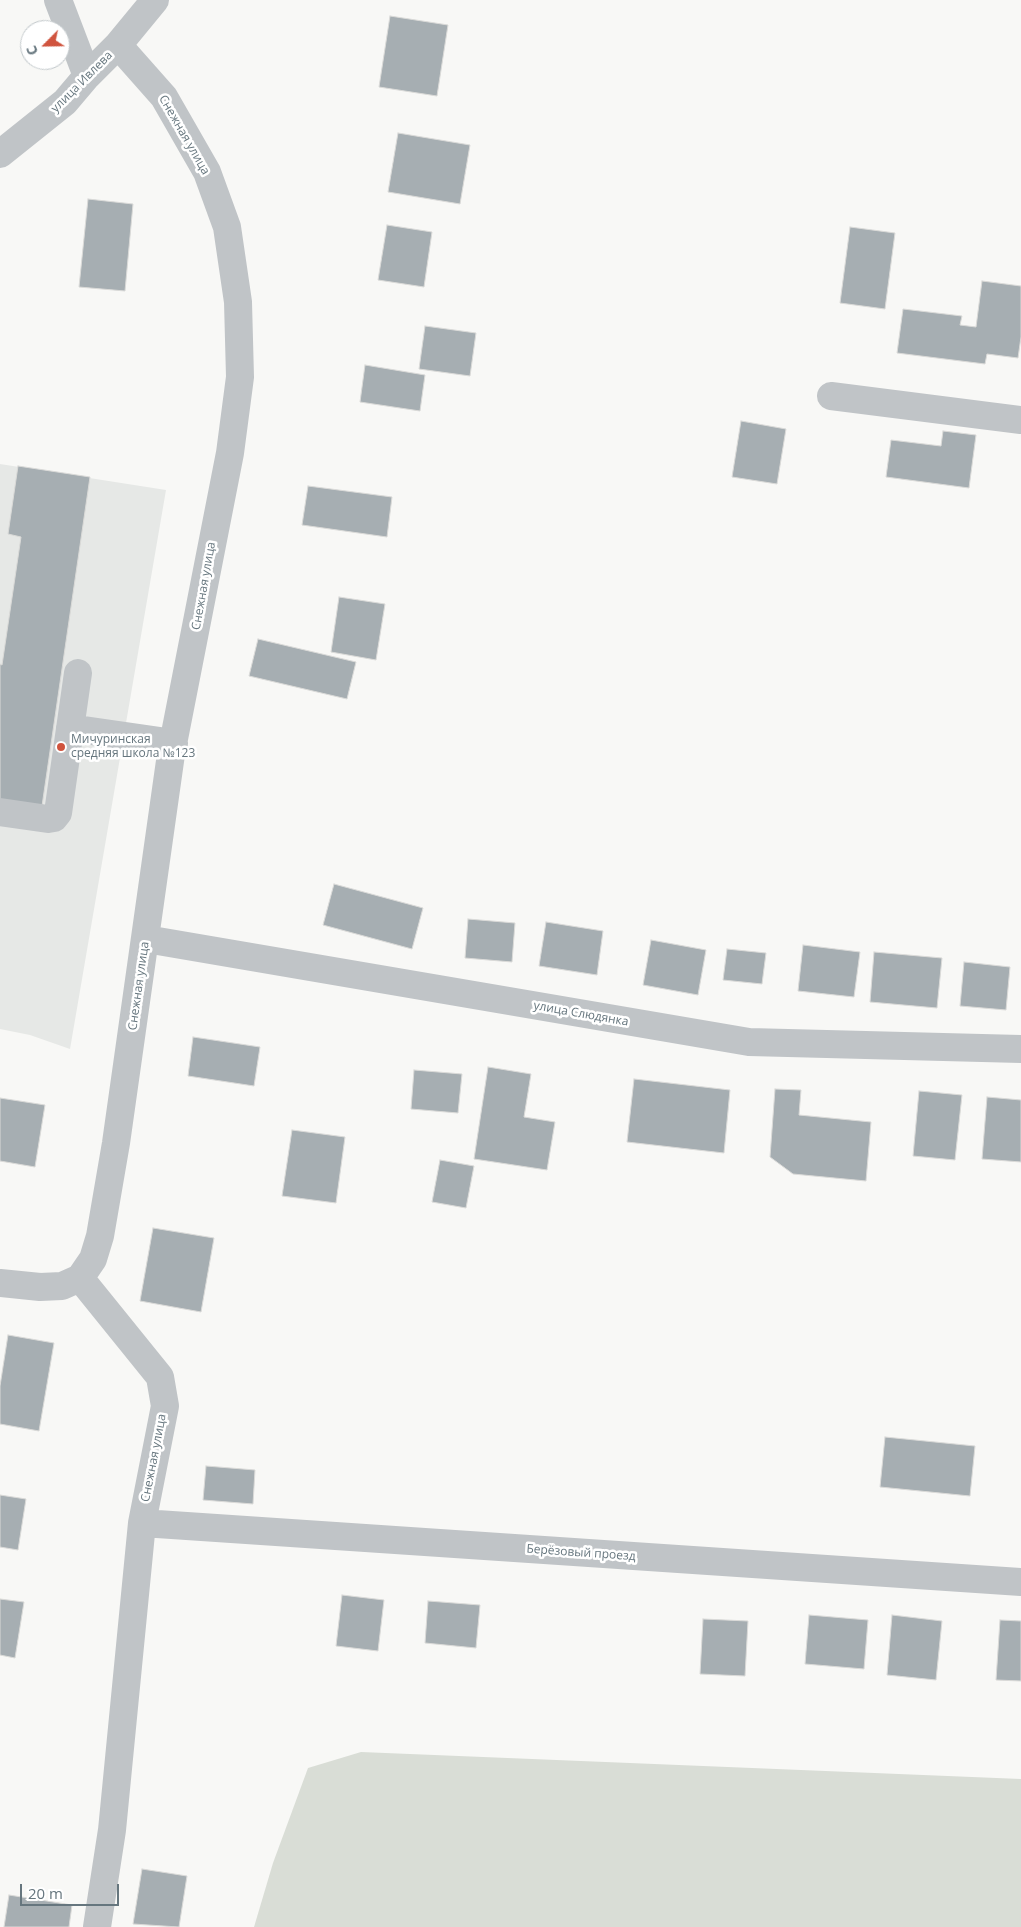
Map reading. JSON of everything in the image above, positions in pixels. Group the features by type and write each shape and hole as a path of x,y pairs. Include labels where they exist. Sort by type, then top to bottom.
{"street":[{"path":"58,0 87,76"},
{"name":"улица Ивлева","path":"0,154 65,102 87,76 118,45 155,0"},
{"name":"Снежная улица","path":"97,1927 112,1830 142,1523 165,1406 160,1377 80,1278 93,1259 100,1236 118,1134 174,743 230,452 240,377 238,302 227,227 207,172 164,97 118,45"},
{"path":"831,396 1021,420"},
{"path":"0,812 48,820 54,818 58,813 78,673"},
{"path":"70,728 174,743"},
{"name":"улица Слюдянка","path":"146,939 749,1042 1021,1049"},
{"path":"0,1283 40,1287 62,1286 80,1278"},
{"name":"Берёзовый проезд","path":"142,1523 1021,1582"}],"shaded area":[{"name":"Мичуринская средняя школа №123","path":"0,464 166,490 70,1049 30,1035 0,1029"},
{"path":"361,1752 1021,1779 1021,1927 254,1927 273,1863 308,1768"}],"building":[{"path":"390,16 448,25 437,96 379,87"},
{"path":"398,133 470,145 460,204 388,192"},
{"path":"88,199 133,204 125,291 79,287"},
{"path":"387,225 432,232 424,287 378,280"},
{"path":"850,227 895,233 885,309 840,303"},
{"path":"982,281 1021,286 1021,337 1018,358 987,354 985,364 897,353 903,309 962,316 960,325 976,327"},
{"path":"425,326 476,333 470,376 419,369"},
{"path":"365,365 425,375 420,411 360,402"},
{"path":"741,421 786,429 777,484 732,477"},
{"path":"943,431 976,435 969,488 886,477 891,440 941,446"},
{"path":"18,466 90,477 42,806 0,800 0,664 2,665 21,537 8,534"},
{"path":"308,486 392,497 387,537 302,525"},
{"path":"339,597 385,604 376,660 331,652"},
{"path":"258,639 356,662 347,699 249,676"},
{"path":"334,884 423,908 412,949 323,925"},
{"path":"468,919 515,923 512,962 465,958"},
{"path":"546,922 603,931 597,975 539,966"},
{"path":"651,940 706,950 698,995 643,985"},
{"path":"803,945 860,952 854,997 798,991"},
{"path":"727,949 766,953 762,984 723,980"},
{"path":"874,952 942,958 937,1008 870,1002"},
{"path":"964,962 1010,967 1006,1010 960,1006"},
{"path":"193,1037 260,1047 254,1086 188,1076"},
{"path":"488,1067 531,1074 524,1117 555,1122 547,1170 474,1159"},
{"path":"414,1070 462,1074 458,1113 411,1109"},
{"path":"634,1079 730,1090 724,1153 627,1142"},
{"path":"775,1089 801,1090 799,1115 871,1122 866,1181 793,1174 770,1157"},
{"path":"919,1091 962,1095 955,1160 913,1156"},
{"path":"987,1097 1021,1100 1021,1162 982,1159"},
{"path":"0,1098 45,1105 35,1167 0,1161"},
{"path":"292,1130 345,1137 336,1203 282,1196"},
{"path":"440,1160 474,1166 466,1208 432,1202"},
{"path":"153,1228 214,1238 201,1312 140,1301"},
{"path":"8,1335 54,1343 39,1431 0,1424 0,1386"},
{"path":"885,1437 975,1446 970,1496 880,1487"},
{"path":"206,1466 255,1470 253,1504 203,1500"},
{"path":"0,1495 26,1499 18,1550 0,1547"},
{"path":"342,1595 384,1600 378,1651 336,1646"},
{"path":"0,1599 24,1602 15,1658 0,1655"},
{"path":"428,1601 480,1605 476,1648 425,1643"},
{"path":"809,1615 868,1620 864,1669 805,1664"},
{"path":"892,1615 942,1621 936,1680 887,1675"},
{"path":"703,1619 748,1621 745,1676 700,1674"},
{"path":"1000,1620 1021,1621 1021,1681 996,1680"},
{"path":"142,1869 187,1876 179,1927 133,1924"},
{"path":"9,1895 72,1905 69,1927 4,1927"}],"place":[{"name":"Мичуринская средняя школа №123","path":"61,747"}]}
